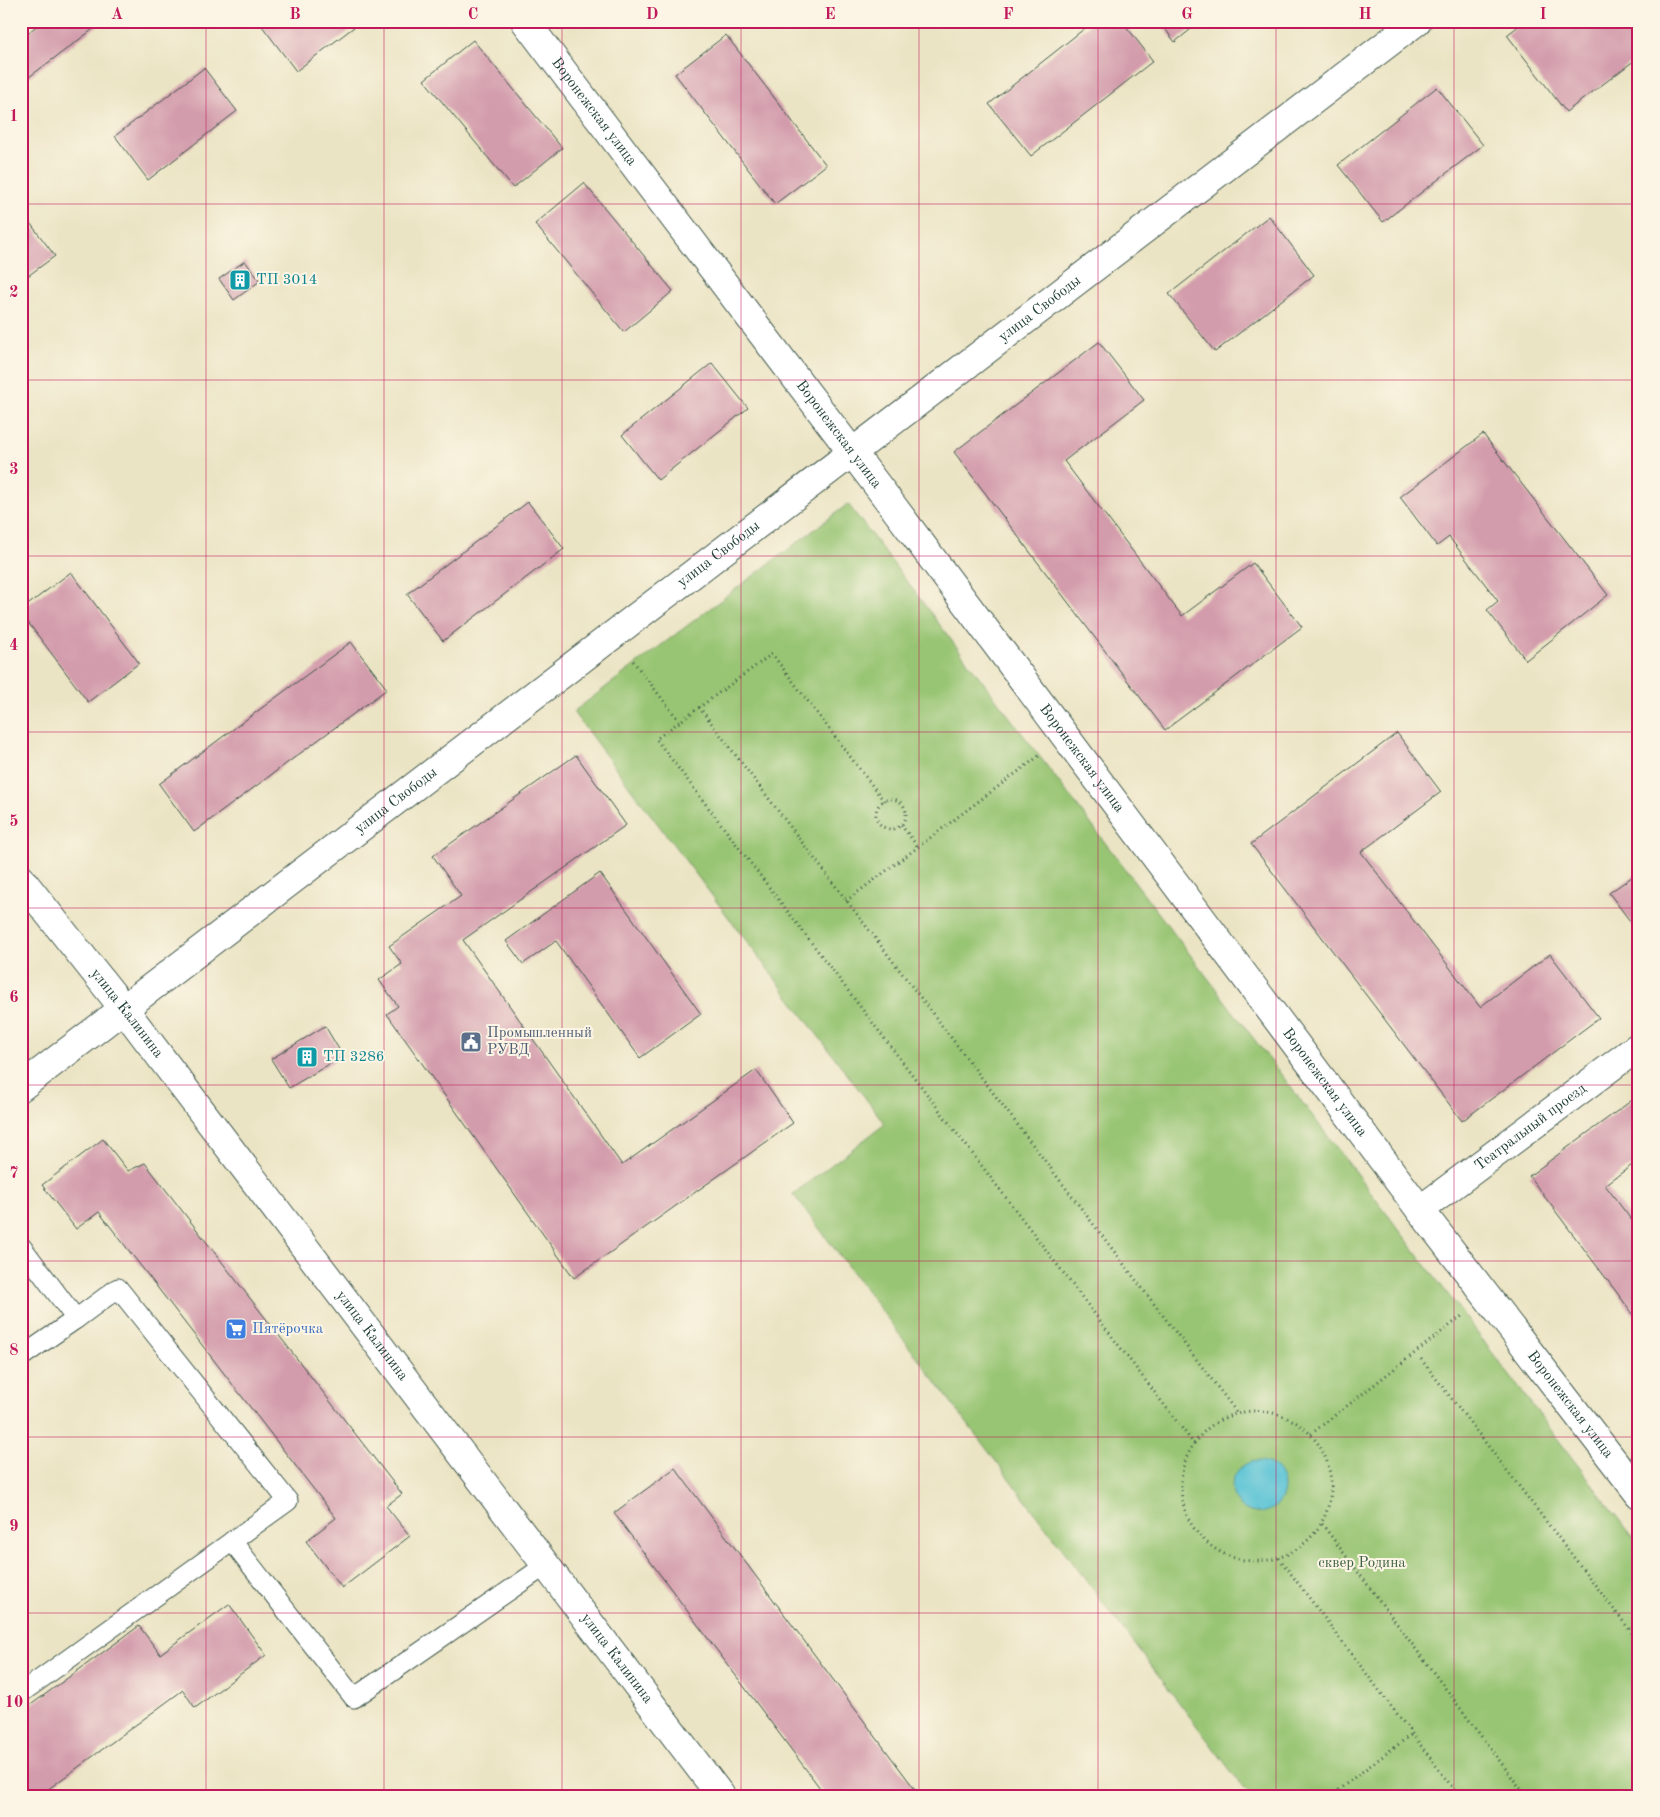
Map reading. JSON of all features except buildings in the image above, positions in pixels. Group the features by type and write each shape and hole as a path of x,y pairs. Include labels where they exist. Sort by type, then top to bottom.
{"street":[{"name":"Воронежская улица","path":"525,21 1420,1210 1639,1494"},
{"name":"улица Свободы","path":"21,1087 1417,21"},
{"name":"улица Калинина","path":"21,879 124,1009 721,1796"},
{"name":"Театральный проезд","path":"1420,1210 1639,1046"}],"lane":[{"path":"21,1246 76,1318"},
{"path":"21,1357 118,1288 288,1501 21,1692"},
{"path":"232,1541 354,1698 546,1564"}],"path":[{"path":"884,801 772,654 656,739 1194,1444"},
{"path":"632,659 680,722"},
{"path":"699,707 1238,1414"},
{"path":"846,901 1044,752"},
{"path":"896,799 904,806 906,815 901,825 890,828 885,827 879,821 876,812 884,801 896,799"},
{"path":"901,825 918,847"},
{"path":"1311,1434 1464,1315"},
{"path":"1421,1359 1639,1642"},
{"path":"1256,1410 1282,1415 1306,1428 1322,1448 1332,1473 1332,1499 1322,1524 1309,1541 1290,1554 1267,1562 1244,1561 1221,1553 1202,1539 1188,1519 1181,1497 1181,1473 1191,1448 1207,1428 1230,1415 1238,1414 1256,1410"},
{"path":"1322,1524 1526,1796"},
{"path":"1279,1558 1459,1796"},
{"path":"1330,1796 1412,1734"}],"green space":[{"name":"сквер Родина","path":"848,504 1639,1546 1639,1796 1250,1796 793,1194 885,1124 573,712"}],"water":[{"path":"1258,1461 1268,1463 1276,1469 1282,1477 1284,1487 1282,1497 1276,1505 1268,1511 1258,1513 1248,1511 1240,1505 1234,1497 1232,1487 1234,1477 1240,1469 1248,1463"}],"place":[{"name":"ТП 3014","path":"240,280"},
{"name":"Промышленный РУВД","path":"471,1042"},
{"name":"ТП 3286","path":"307,1057"},
{"name":"Пятёрочка","path":"236,1329"}]}
